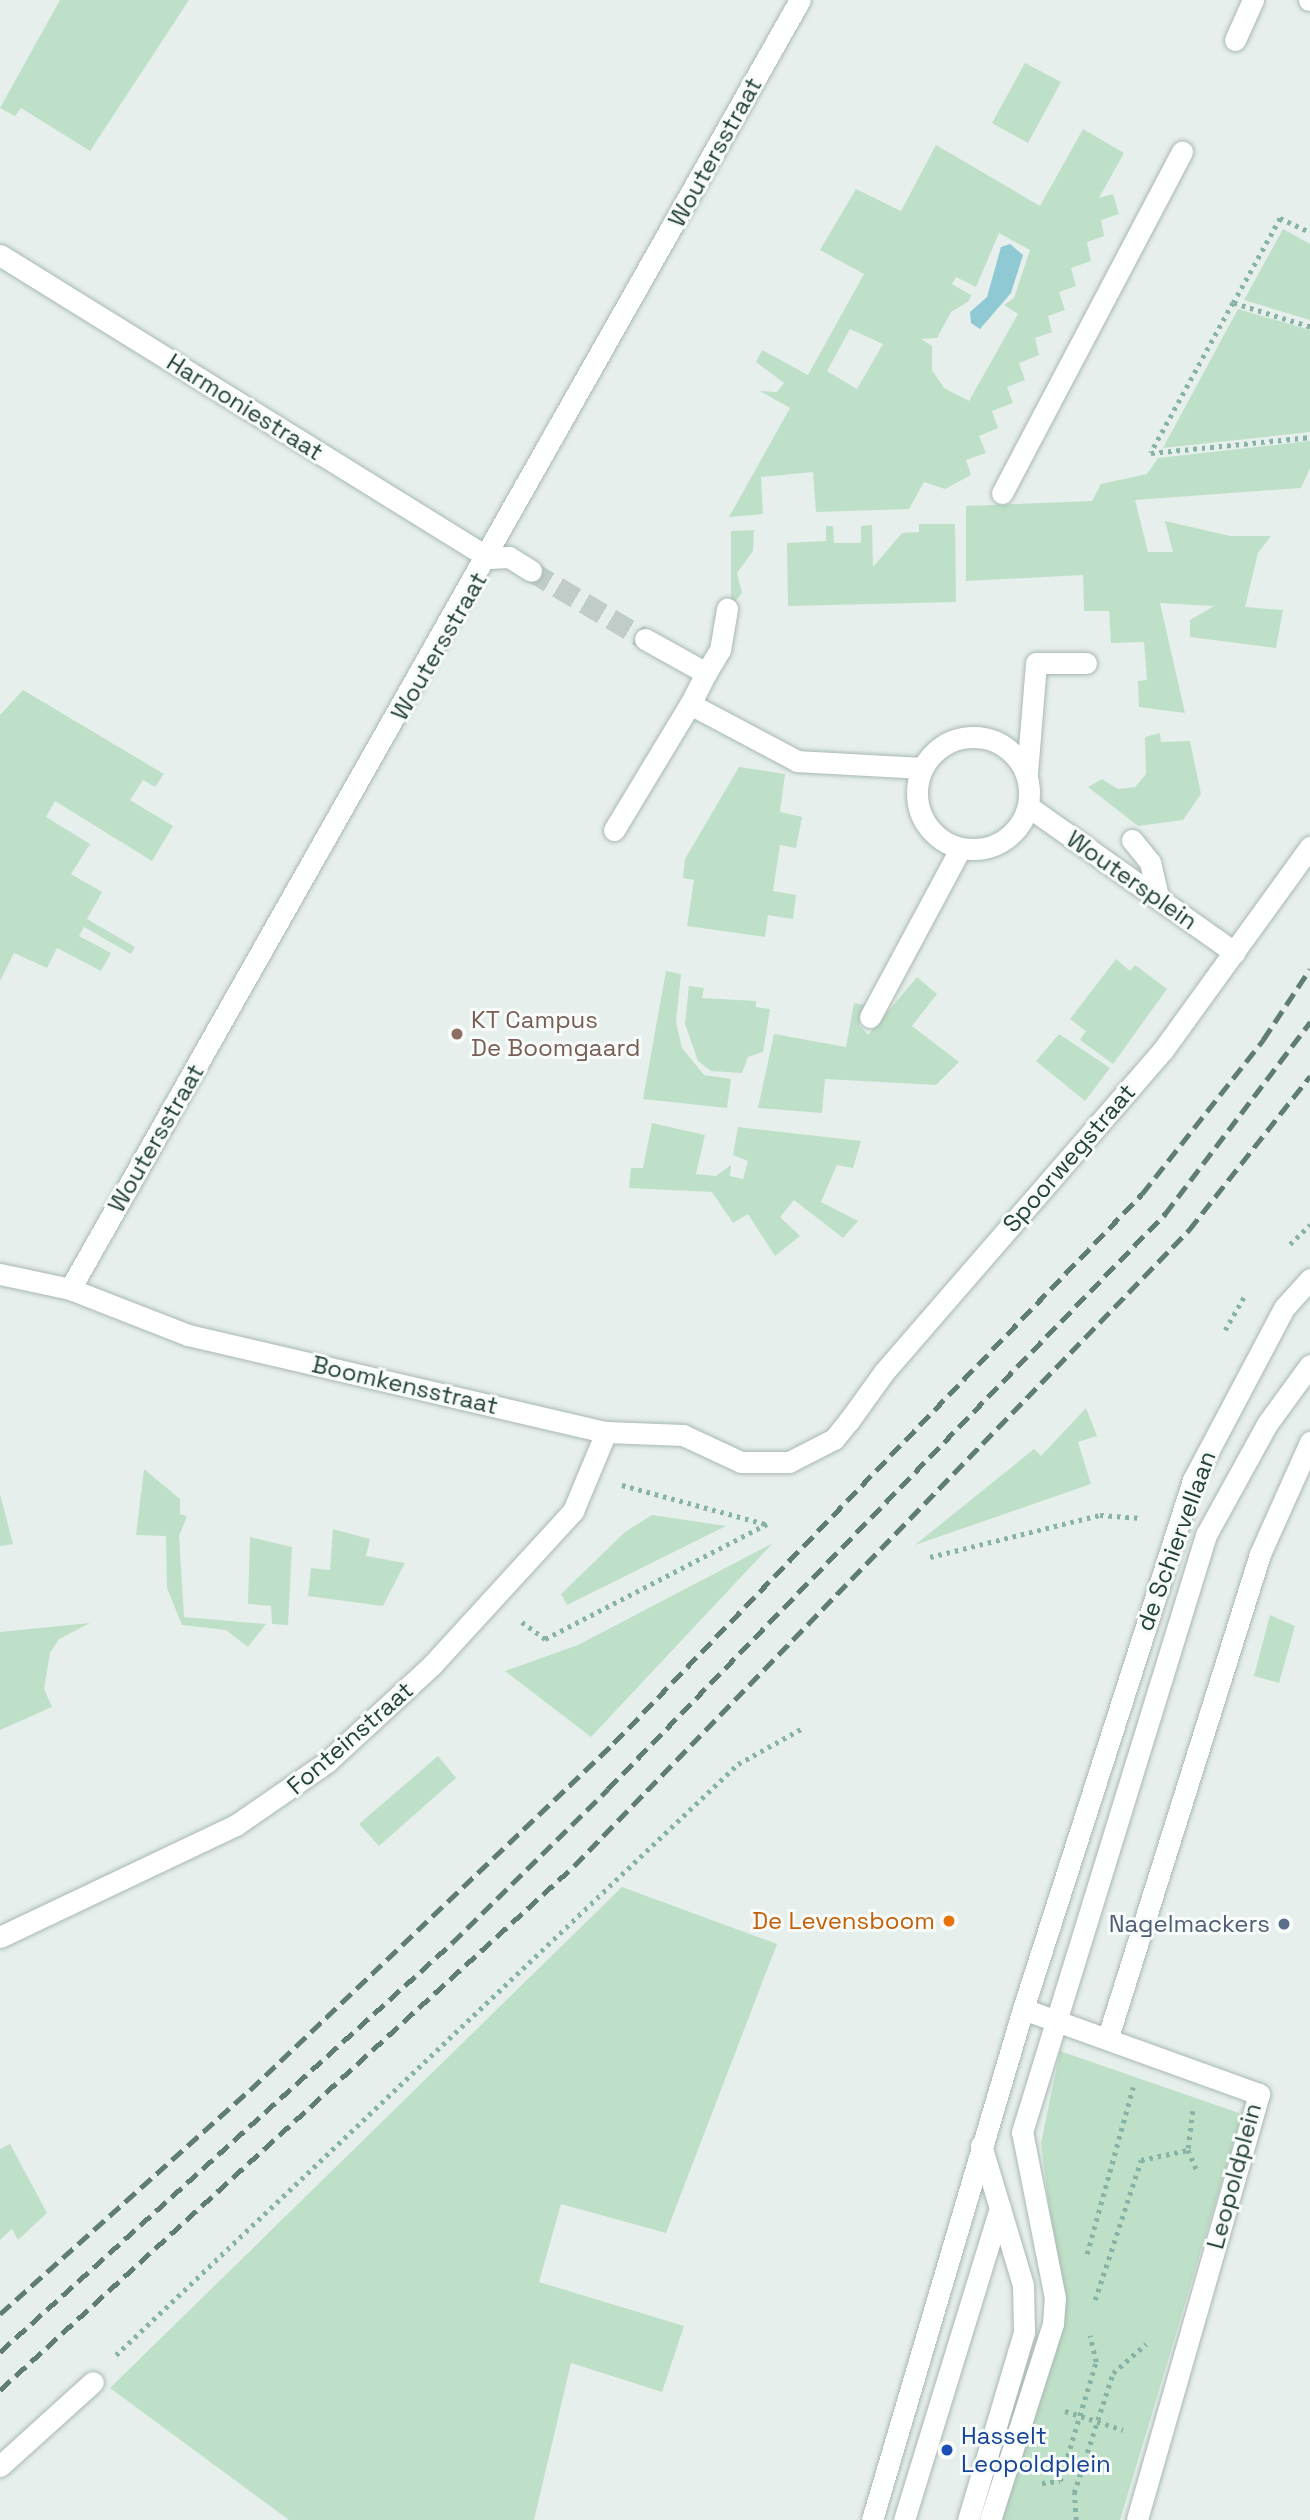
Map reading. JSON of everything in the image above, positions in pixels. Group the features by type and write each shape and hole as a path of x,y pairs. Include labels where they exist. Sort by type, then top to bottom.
{"street":[{"name":"Woutersstraat","path":"70,1289 489,558 800,0"},
{"path":"1235,40 1252,0"},
{"path":"1002,493 1182,151"},
{"name":"Harmoniestraat","path":"0,255 489,558"},
{"path":"489,558 509,557 531,570"},
{"path":"614,830 720,650 727,609"},
{"path":"645,639 706,673"},
{"path":"1027,773 1012,751 989,738 962,737 938,748 921,768 916,801 926,822 960,849 1003,843 1029,807 1027,773 1036,663 1086,663"},
{"path":"690,704 797,761 921,768"},
{"name":"Woutersplein","path":"1029,807 1235,953"},
{"path":"1132,841 1150,862 1158,898"},
{"name":"Spoorwegstraat","path":"811,1454 848,1422 884,1372 1163,1050 1310,847"},
{"path":"870,1017 960,849"},
{"name":"Boomkensstraat","path":"0,1274 70,1289 188,1335 606,1432 683,1435 766,1466 811,1454"},
{"name":"de Schiervellaan","path":"1023,2009 1106,1741 1193,1480 1284,1308 1310,1279"},
{"name":"de Schiervellaan","path":"1053,2019 1206,1535 1267,1424 1310,1365"},
{"name":"Fonteinstraat","path":"0,1937 178,1854 281,1798 424,1673 573,1511 606,1432"},
{"path":"1108,2037 1189,1768 1260,1554 1310,1443"},
{"path":"872,2520 1023,2009"},
{"name":"Leopoldplein","path":"1023,2009 1108,2037 1259,2095 1137,2520"},
{"path":"990,2520 1053,2324 1055,2298 1022,2132 1053,2019"},
{"path":"968,2520 1024,2332 1023,2285 981,2145"},
{"path":"904,2520 1000,2207"},
{"path":"0,2466 93,2382"}],"path":[{"path":"1310,232 1280,218 1151,453 1310,438"},
{"path":"1233,303 1310,327"},
{"path":"491,1599 545,1639 767,1524 666,1498"},
{"path":"930,1557 1100,1515 1151,1519"},
{"path":"93,2382 738,1764 801,1729"},
{"path":"1085,2260 1131,2098 1135,2047"},
{"path":"1201,2179 1188,2150 1203,2073"},
{"path":"1093,2305 1141,2160 1188,2150"},
{"path":"1036,2483 1060,2481 1097,2362 1090,2331"},
{"path":"1076,2520 1074,2493 1113,2372 1151,2340"},
{"path":"1052,2407 1160,2442"}],"green space":[{"path":"60,0 189,0 90,151 21,108 15,116 0,108"},
{"path":"1025,63 1061,82 1028,143 992,123"},
{"path":"1083,129 1124,153 1099,198 1113,194 1119,214 1101,220 1104,236 1087,242 1091,261 1071,268 1076,286 1059,292 1065,310 1048,316 1052,332 1035,338 1039,355 1019,363 1025,380 1007,387 1013,403 992,411 998,428 979,436 986,453 966,460 971,475 945,489 924,482 909,509 816,512 813,472 761,477 763,514 729,517 790,408 760,391 777,392 784,383 756,362 762,350 808,375 864,274 820,250 856,189 901,211 936,145 1040,206","holes":["999,233 1030,250 1014,298 1004,305 1018,314 969,401 944,388 932,370 932,346 921,339 937,338 951,312 969,301 971,295 952,284 956,277 976,287","850,329 883,344 857,389 827,371"]},
{"path":"1283,229 1310,244 1310,320 1244,300"},
{"path":"1238,309 1310,330 1310,432 1163,448"},
{"path":"1310,441 1310,468 1301,488 1135,500 1148,552 1173,552 1165,521 1230,536 1271,536 1258,553 1245,607 1283,610 1276,648 1190,637 1190,620 1214,606 1160,603 1185,713 1139,707 1138,681 1147,680 1144,642 1111,643 1109,611 1084,611 1083,575 966,581 966,506 1092,501 1101,484 1147,474 1158,458"},
{"path":"919,524 955,524 956,602 788,606 787,543 826,541 826,526 833,526 834,543 861,543 861,526 872,525 873,567 902,533 919,532"},
{"path":"754,530 753,551 737,573 742,593 731,606 731,531"},
{"path":"23,690 164,774 155,787 143,780 130,800 173,826 152,861 55,801 46,817 90,844 71,874 102,892 87,919 135,947 131,954 84,927 79,936 111,953 101,971 57,948 47,968 14,953 0,981 0,715"},
{"path":"1160,733 1161,742 1190,741 1201,794 1183,820 1138,826 1088,787 1102,779 1118,789 1135,787 1146,774 1145,737"},
{"path":"739,767 785,774 780,812 802,817 796,848 780,845 773,891 796,895 793,919 768,915 765,937 687,926 694,880 683,878 685,859"},
{"path":"1116,959 1130,971 1135,965 1167,989 1113,1064 1080,1040 1086,1031 1070,1019"},
{"path":"666,971 681,974 676,1022 682,1048 704,1075 731,1079 727,1108 643,1099"},
{"path":"917,977 937,994 912,1026 959,1062 936,1085 825,1079 822,1113 758,1108 774,1034 846,1047 854,1003 865,1005 859,1025 868,1035"},
{"path":"689,986 704,988 702,998 756,1001 756,1007 770,1009 763,1052 748,1057 742,1073 711,1071 698,1061 685,1024"},
{"path":"1059,1034 1110,1068 1085,1101 1036,1061"},
{"path":"652,1123 705,1135 696,1174 716,1176 731,1165 730,1176 743,1179 748,1161 733,1155 738,1127 861,1141 853,1168 837,1165 821,1202 858,1221 843,1238 794,1200 780,1217 800,1236 775,1256 748,1214 733,1223 712,1192 629,1188 631,1168 643,1168"},
{"path":"1086,1408 1097,1436 1078,1442 1091,1484 915,1545 1034,1449 1041,1456"},
{"path":"144,1469 180,1499 180,1514 187,1516 179,1536 184,1617 266,1624 248,1647 226,1630 182,1625 167,1588 166,1536 136,1535"},
{"path":"0,1494 13,1544 0,1546"},
{"path":"652,1515 726,1526 567,1605 561,1594 625,1532"},
{"path":"333,1529 370,1539 366,1556 405,1563 383,1606 308,1596 311,1568 330,1570"},
{"path":"250,1537 292,1547 288,1625 272,1624 271,1606 248,1604"},
{"path":"773,1543 591,1737 505,1671 578,1645"},
{"path":"1270,1615 1295,1626 1279,1683 1254,1676"},
{"path":"90,1623 59,1639 50,1653 44,1689 52,1707 0,1730 0,1632"},
{"path":"438,1756 456,1778 379,1846 359,1824"},
{"path":"622,1887 777,1944 666,2233 561,2204 539,2282 684,2326 662,2392 571,2363 534,2520 289,2520 110,2388"},
{"path":"1060,2051 1242,2114 1120,2520 1002,2520 1063,2318 1041,2143"},
{"path":"10,2144 47,2213 18,2240 12,2229 0,2240 0,2149"}],"water":[{"path":"1010,244 1023,255 1011,293 980,329 971,323 970,312 987,297 1001,247"}],"tunnel":[{"path":"531,571 645,639"}],"railway":[{"path":"0,2314 250,2090 614,1743 1142,1194 1263,1040 1310,969"},
{"path":"0,2352 452,1943 608,1789 1165,1214 1310,1022"},
{"path":"0,2390 574,1866 1189,1230 1310,1076"}],"place":[{"name":"KT Campus De Boomgaard","path":"457,1034"},
{"name":"De Levensboom","path":"949,1921"},
{"name":"Nagelmackers","path":"1284,1924"},
{"name":"Hasselt Leopoldplein","path":"947,2450"}]}
